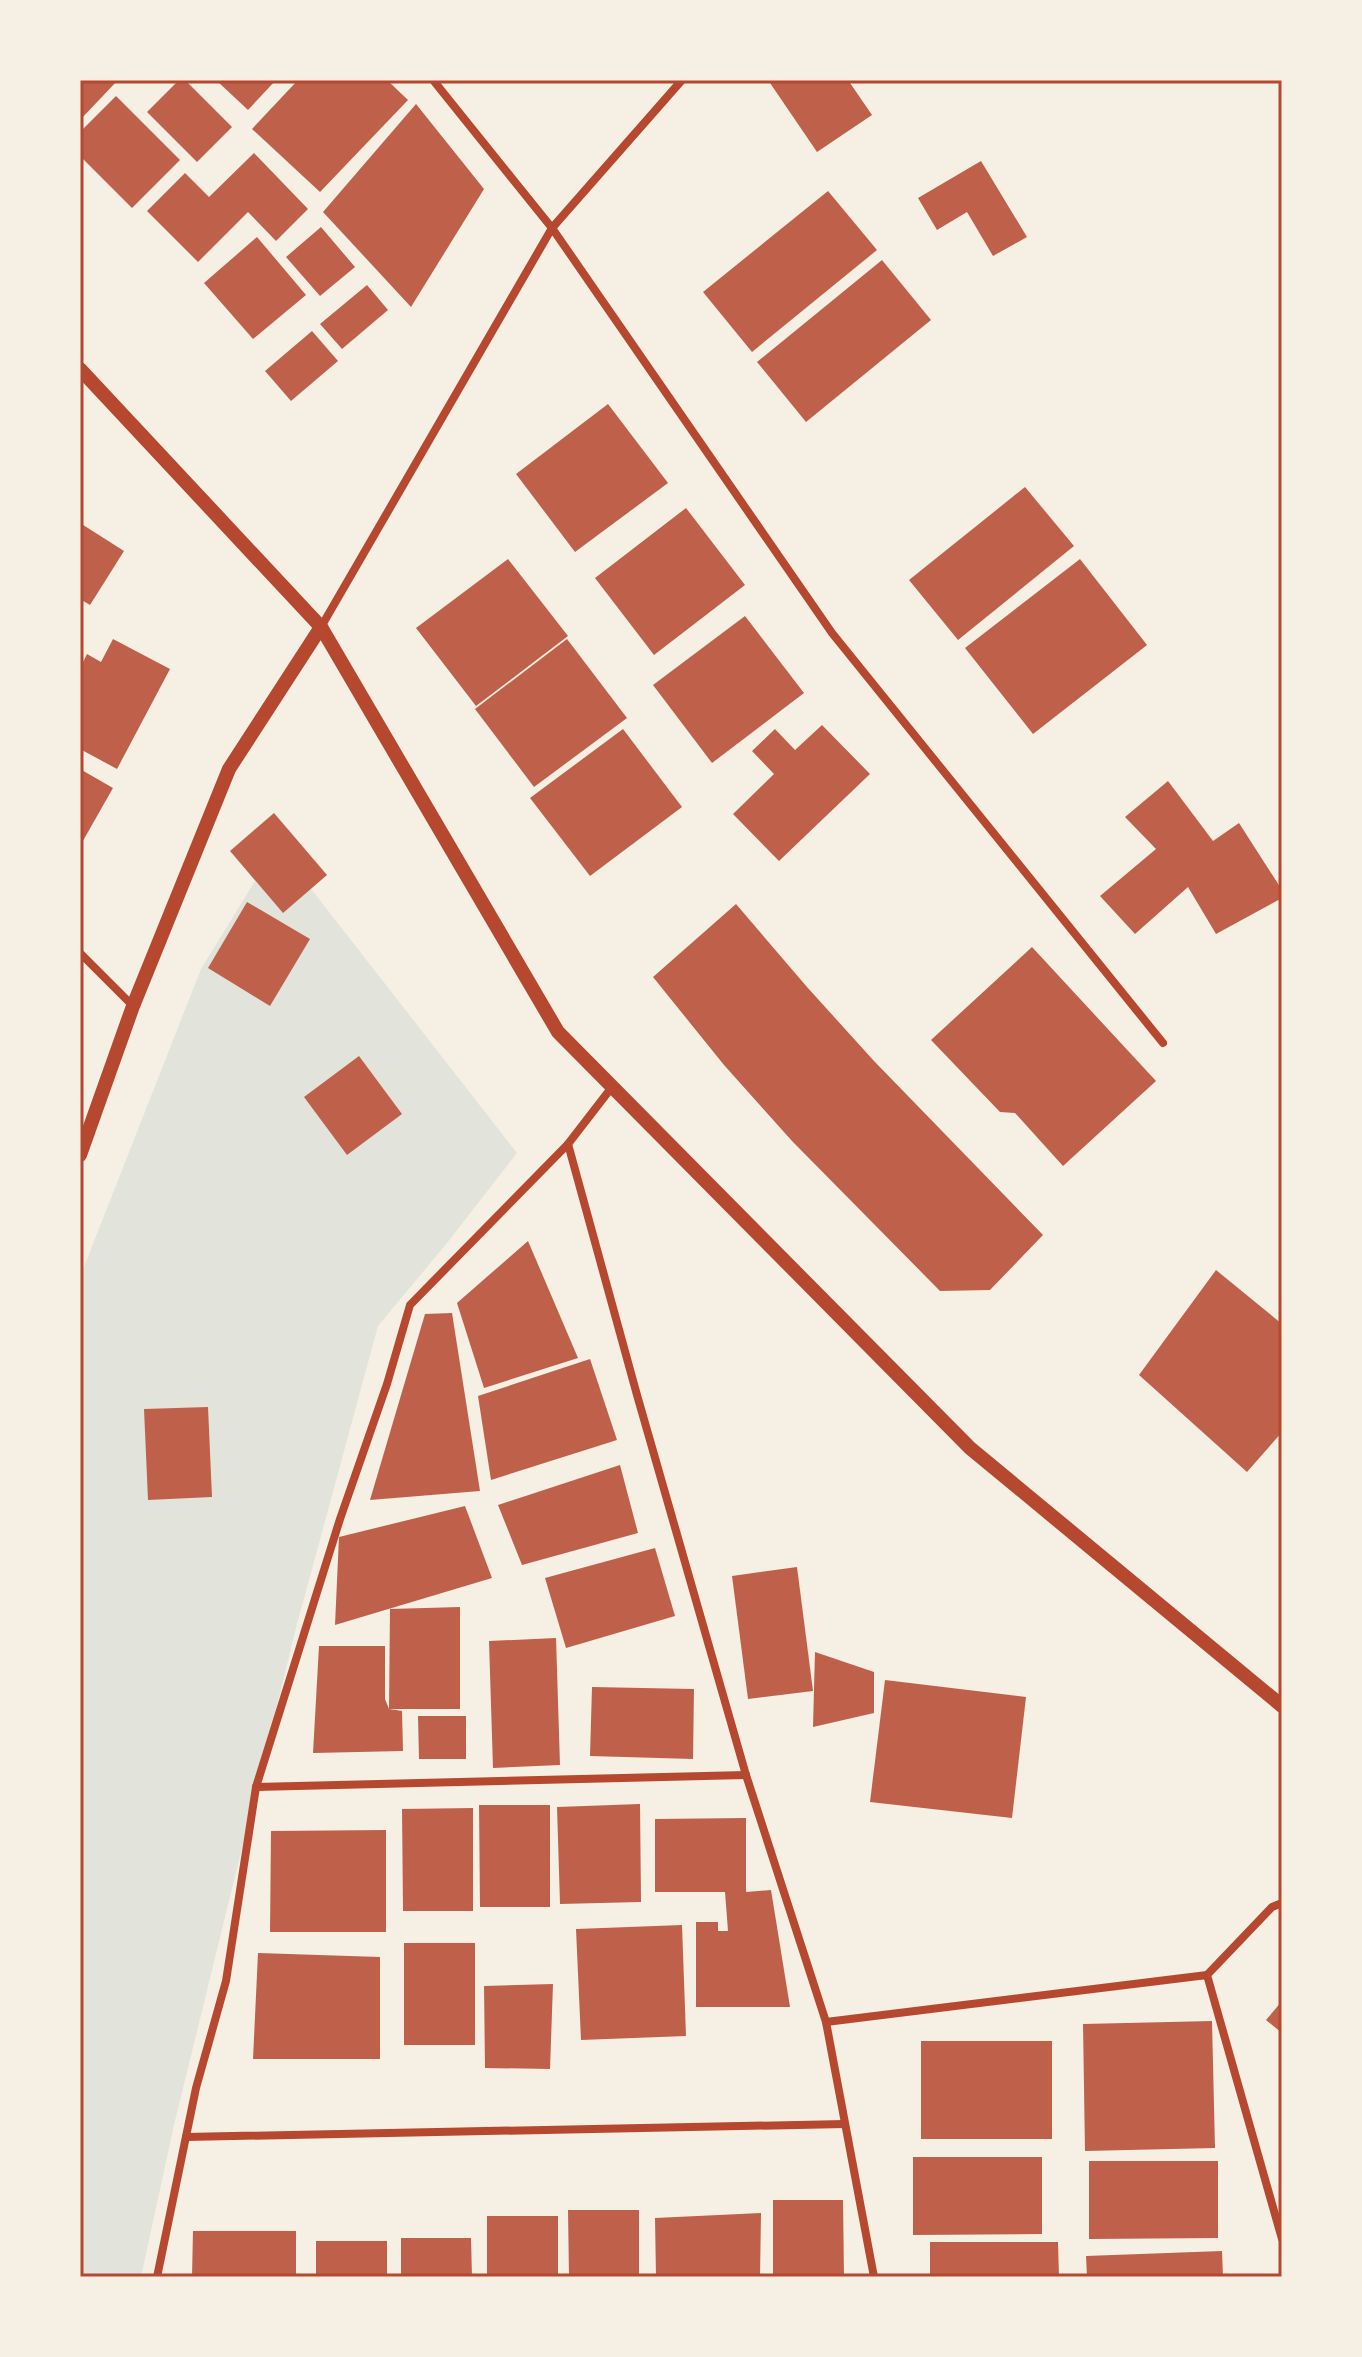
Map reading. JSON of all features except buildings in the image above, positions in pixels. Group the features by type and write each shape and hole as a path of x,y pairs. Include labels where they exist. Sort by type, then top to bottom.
{"street":[{"path":"433,80 552,228 832,633 1163,1043"},
{"path":"80,1155 133,1006 229,769 321,627 552,228 682,80"},
{"path":"80,369 321,627 558,1032 970,1448 1282,1706"},
{"path":"80,953 133,1006"},
{"path":"157,2277 196,2088 226,1981 256,1787 410,1305 568,1144 612,1087"},
{"path":"568,1144 746,1775 826,2022 874,2277"},
{"path":"256,1787 746,1775"},
{"path":"826,2022 1207,1975 1272,1907 1282,1903"},
{"path":"1207,1975 1282,2239"},
{"path":"186,2137 845,2124"}],"shaded area":[{"path":"261,871 301,876 517,1153 378,1326 296,1628 174,2125 141,2277 80,2277 80,1277 201,969"}]}
